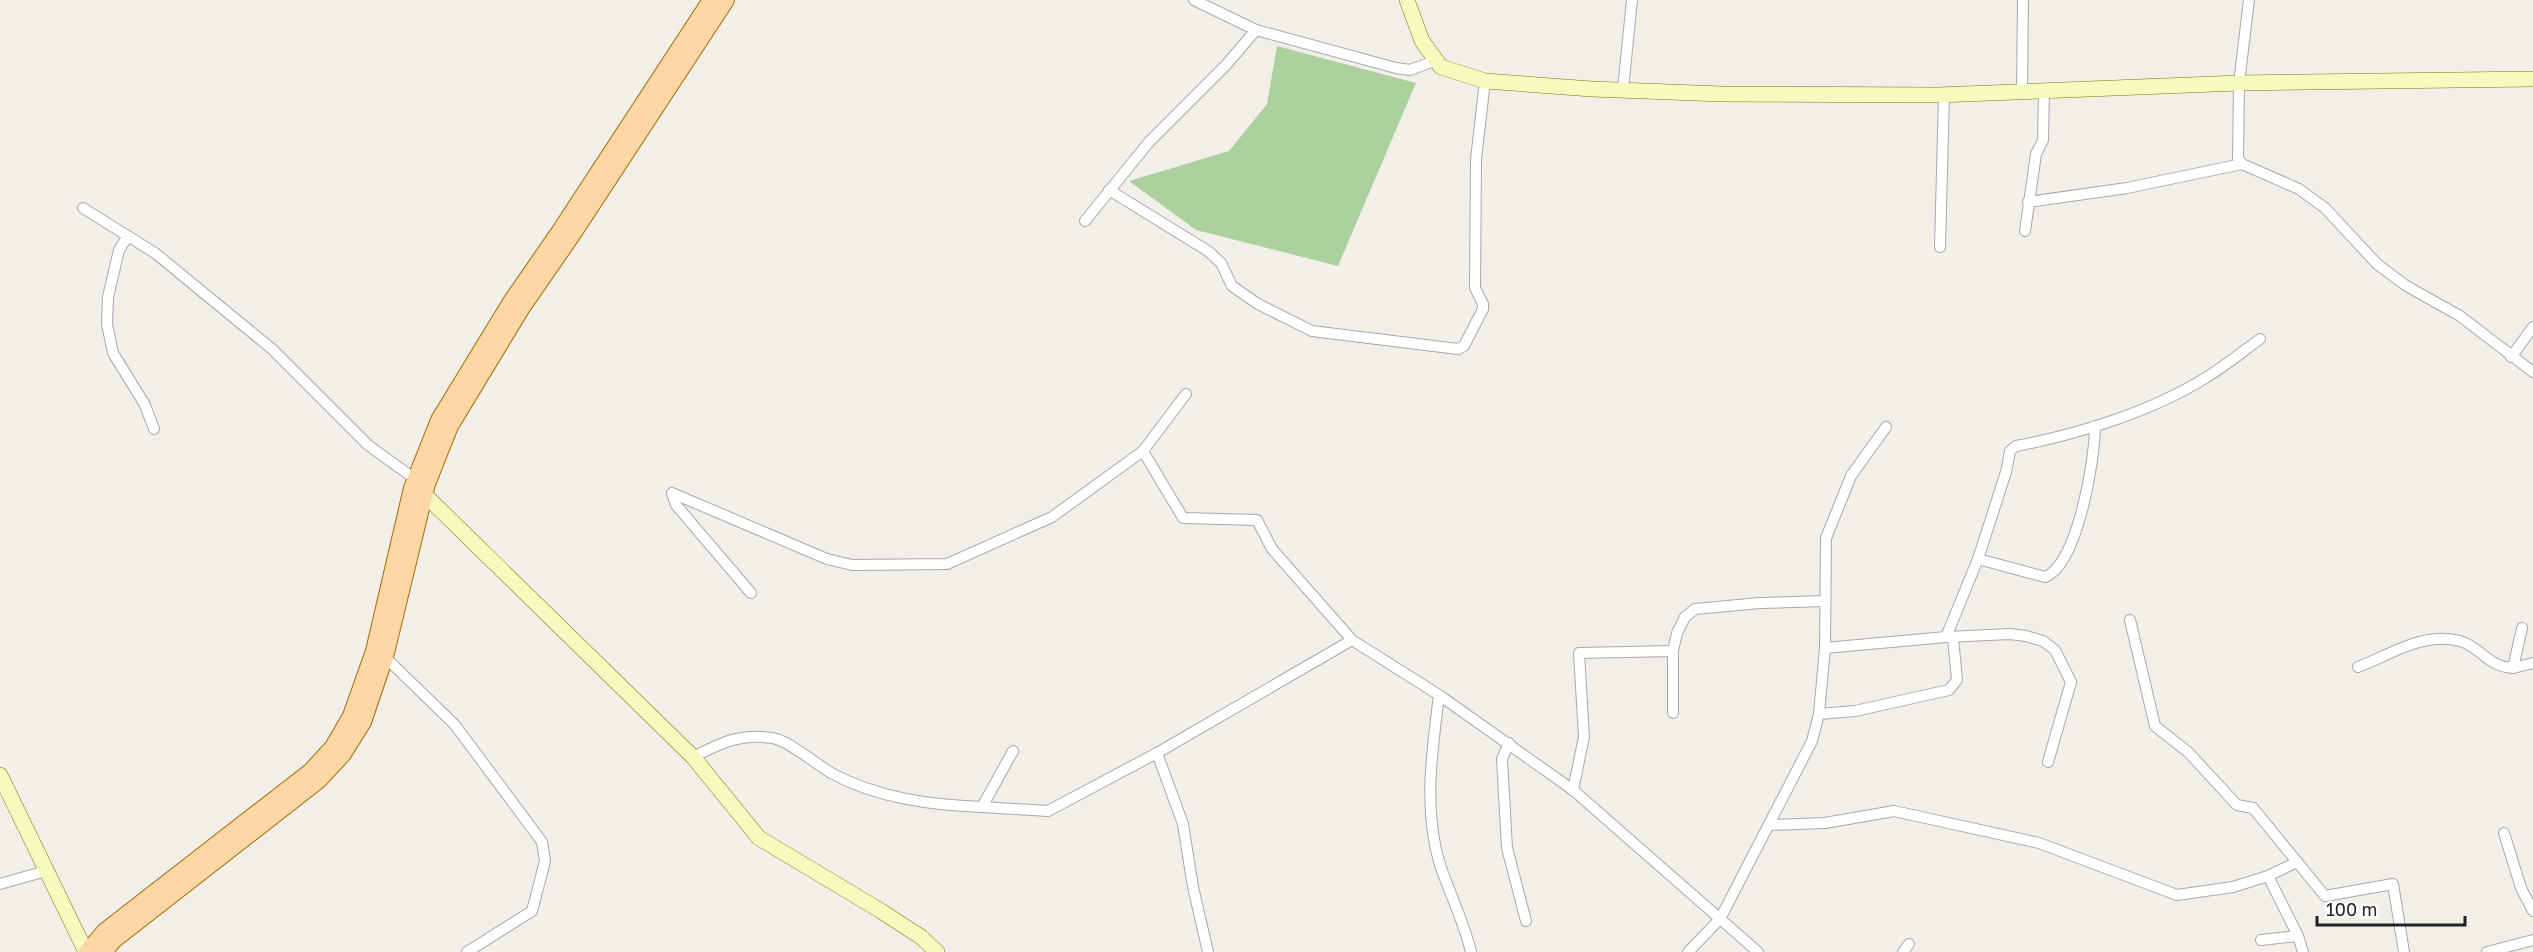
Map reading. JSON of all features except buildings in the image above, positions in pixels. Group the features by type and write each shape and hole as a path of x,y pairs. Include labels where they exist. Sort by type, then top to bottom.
{"main road":[{"path":"87,952 105,931 310,771 333,747 351,716 374,651 415,479 439,420 511,302 711,0"},
{"path":"104,952 114,940 319,780 343,754 363,722 385,657 424,494 450,426 498,348 726,0"}],"street":[{"path":"1194,0 1257,30 1396,68 1410,70 1434,61"},
{"path":"1407,0 1422,41 1434,61 1456,73 1485,81 1722,94 1944,95 2239,83 2533,80"},
{"path":"1623,89 1632,0"},
{"path":"2022,91 2023,0"},
{"path":"2249,0 2239,83 2238,158 2242,164 2299,189 2325,208 2377,264 2404,285 2460,316 2533,372"},
{"path":"1085,221 1149,141 1226,65 1257,30"},
{"path":"1109,190 1208,251 1221,263 1232,286 1257,304 1312,331 1458,349 1464,346 1483,309 1475,288 1476,159 1485,81"},
{"path":"2025,231 2036,154 2043,140 2044,90"},
{"path":"1940,247 1944,95"},
{"path":"2028,202 2127,188 2242,164"},
{"path":"83,208 155,253 272,349 368,445 415,479"},
{"path":"128,236 119,250 108,297 107,324 112,353 145,405 154,429"},
{"path":"2511,357 2533,327"},
{"path":"1819,714 1855,711 1949,690 1957,680 1949,638 1978,560 2006,472 2010,451 2016,446 2067,436 2143,408 2206,378 2260,339"},
{"path":"750,593 676,505 672,493 827,559 852,565 947,564 1052,517 1143,451 1186,394"},
{"path":"1978,560 2045,577 2052,574 2066,554 2086,494 2095,455 2095,426"},
{"path":"1688,952 1720,919 1812,741 1819,714 1825,648 1826,538 1851,476 1886,427"},
{"path":"1143,451 1183,518 1257,520 1272,549 1352,640 1509,742 1574,790 1758,952"},
{"path":"424,494 693,757 759,838 881,911 921,938 937,952"},
{"path":"1673,713 1673,651 1677,633 1685,617 1695,609 1760,603 1825,601"},
{"path":"2130,620 2155,726 2188,752 2237,805 2253,808 2325,896 2393,884 2404,952"},
{"path":"2513,668 2522,628"},
{"path":"1825,648 2010,634 2043,641 2055,650 2071,682 2048,762"},
{"path":"693,757 730,738 774,738 833,774 898,798 943,805 1048,811 1157,753 1352,640"},
{"path":"2358,667 2411,645 2435,640 2461,642 2499,667 2513,668 2533,663"},
{"path":"1574,790 1584,737 1579,653 1673,651"},
{"path":"385,657 455,725 542,842 545,861 538,878 532,910 467,952"},
{"path":"1439,695 1430,772 1430,813 1440,863 1471,952"},
{"path":"1509,742 1502,759 1507,848 1526,921"},
{"path":"982,807 1014,751"},
{"path":"1157,753 1184,824 1193,887 1208,952"},
{"path":"0,775 87,952"},
{"path":"1769,825 1825,823 1894,811 2039,843 2177,895 2233,887 2268,876 2296,862"},
{"path":"2504,833 2520,888 2533,911"},
{"path":"0,884 46,871"},
{"path":"2268,876 2298,936 2303,952"},
{"path":"2261,940 2298,936"},
{"path":"2487,952 2533,940"}],"green space":[{"path":"1277,46 1416,83 1338,266 1196,230 1129,181 1229,151 1267,104"}]}
